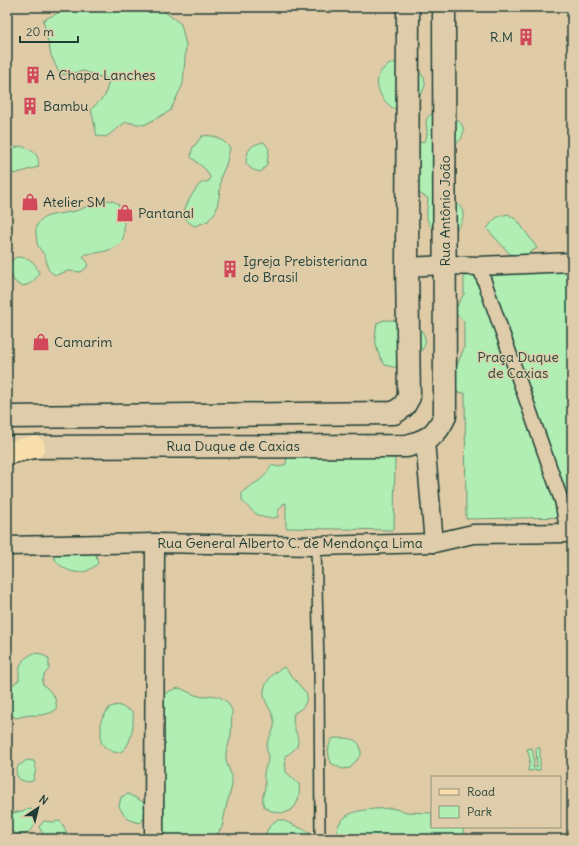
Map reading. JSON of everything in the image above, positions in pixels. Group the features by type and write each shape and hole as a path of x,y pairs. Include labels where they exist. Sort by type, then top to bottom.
{"main road":[{"path":"7,417 394,413 404,406 409,397 407,267 408,7"},
{"name":"Rua Antônio João","path":"444,7 445,416"},
{"name":"Rua Duque de Caxias","path":"7,447 407,446 424,441 439,428 445,416"},
{"path":"7,453 34,446"}],"street":[{"path":"407,267 572,262"},
{"path":"479,266 570,528"},
{"path":"424,441 434,543"},
{"name":"Rua General Alberto C. de Mendonça Lima","path":"7,546 155,543 316,546 434,543 473,534 570,528"},
{"path":"154,839 155,543"}],"lane":[{"path":"316,546 319,667 320,839"}],"green space":[{"path":"61,7 161,9 181,24 186,45 183,84 170,111 144,125 126,122 106,137 97,136 91,109 105,96 109,80 84,71 60,75 51,55 43,20 60,12"},
{"path":"396,62 406,62 422,75 425,85 421,94 413,103 404,108 397,109 390,106 384,100 378,89 378,78 384,68 390,64"},
{"path":"438,111 457,120 463,127 461,138 454,147 453,199 461,209 463,217 462,221 452,235 443,237 429,224 427,216 428,198 414,191 413,145 425,141 427,136 426,124 428,117"},
{"path":"202,136 218,138 230,148 226,165 221,176 216,211 208,221 195,226 186,219 184,212 187,203 195,190 203,182 209,181 210,177 206,170 191,157 192,149"},
{"path":"264,142 269,149 267,164 261,172 253,170 246,164 246,159 248,152 252,147"},
{"path":"20,146 37,155 39,162 38,167 14,174 7,166 7,154 12,149"},
{"path":"101,200 113,201 121,208 124,236 120,244 98,253 85,254 83,257 88,263 87,267 81,272 68,271 56,275 52,273 48,268 45,256 37,244 36,227 38,223 47,217 78,210"},
{"path":"508,214 518,221 537,248 525,256 510,254 487,229 496,218"},
{"path":"16,257 28,259 34,263 38,270 39,274 34,280 24,286 15,282 10,271 9,264"},
{"name":"Praça Duque de Caxias","path":"572,267 572,517 466,519 465,393 455,392 451,380 464,348 464,322 454,311 464,294 464,272 561,272"},
{"path":"384,320 415,321 424,335 424,347 415,359 404,367 399,368 385,365 379,355 376,345 376,329 377,323"},
{"path":"287,456 395,458 394,530 286,528 286,503 283,504 278,511 278,517 267,518 258,515 242,501 242,493 265,476 271,465 279,467 286,464"},
{"path":"68,535 77,536 95,551 98,563 91,569 83,572 68,570 56,561 51,554 48,546 52,539"},
{"path":"34,653 42,654 49,659 49,669 44,675 42,683 55,698 56,710 51,713 27,715 17,718 10,715 7,711 7,693 12,685 19,680 19,670 23,661"},
{"path":"284,667 307,694 304,706 294,713 293,720 298,742 297,746 293,751 285,756 286,772 299,784 298,800 291,810 279,813 264,807 263,803 265,786 264,775 268,759 267,744 274,722 272,713 265,700 264,690 271,676"},
{"path":"180,688 203,697 211,695 220,697 227,702 232,710 231,736 226,753 226,761 232,777 232,786 222,827 214,839 205,839 196,836 185,839 165,839 159,834 157,756 166,743 156,730 153,706 159,699 171,690"},
{"path":"118,705 133,712 133,720 132,730 127,746 123,751 117,752 110,750 101,743 101,720 110,707"},
{"path":"332,739 354,740 361,749 361,755 350,768 342,769 331,763 329,754 330,742"},
{"path":"532,748 534,759 533,768 537,767 536,748 540,748 540,770 528,771 530,759 527,749"},
{"path":"26,760 34,761 36,769 33,781 29,782 19,778 16,773 19,765"},
{"path":"128,794 147,805 146,816 140,823 127,818 119,806 121,797"},
{"path":"391,808 407,812 431,813 431,828 463,828 464,839 340,839 336,833 344,818 350,814 365,810"},
{"path":"30,809 37,813 35,825 27,834 17,834 13,832 9,826 7,812 13,813"},
{"path":"277,820 282,820 305,830 309,833 312,839 264,839 269,828"},
{"path":"44,821 60,821 66,832 63,839 46,839 39,827"}],"place":[{"name":"R.M","path":"526,37"},
{"name":"A Chapa Lanches","path":"33,75"},
{"name":"Bambu","path":"30,106"},
{"name":"Atelier SM","path":"30,202"},
{"name":"Pantanal","path":"125,213"},
{"name":"Igreja Prebisteriana do Brasil","path":"230,269"},
{"name":"Camarim","path":"41,342"}]}
